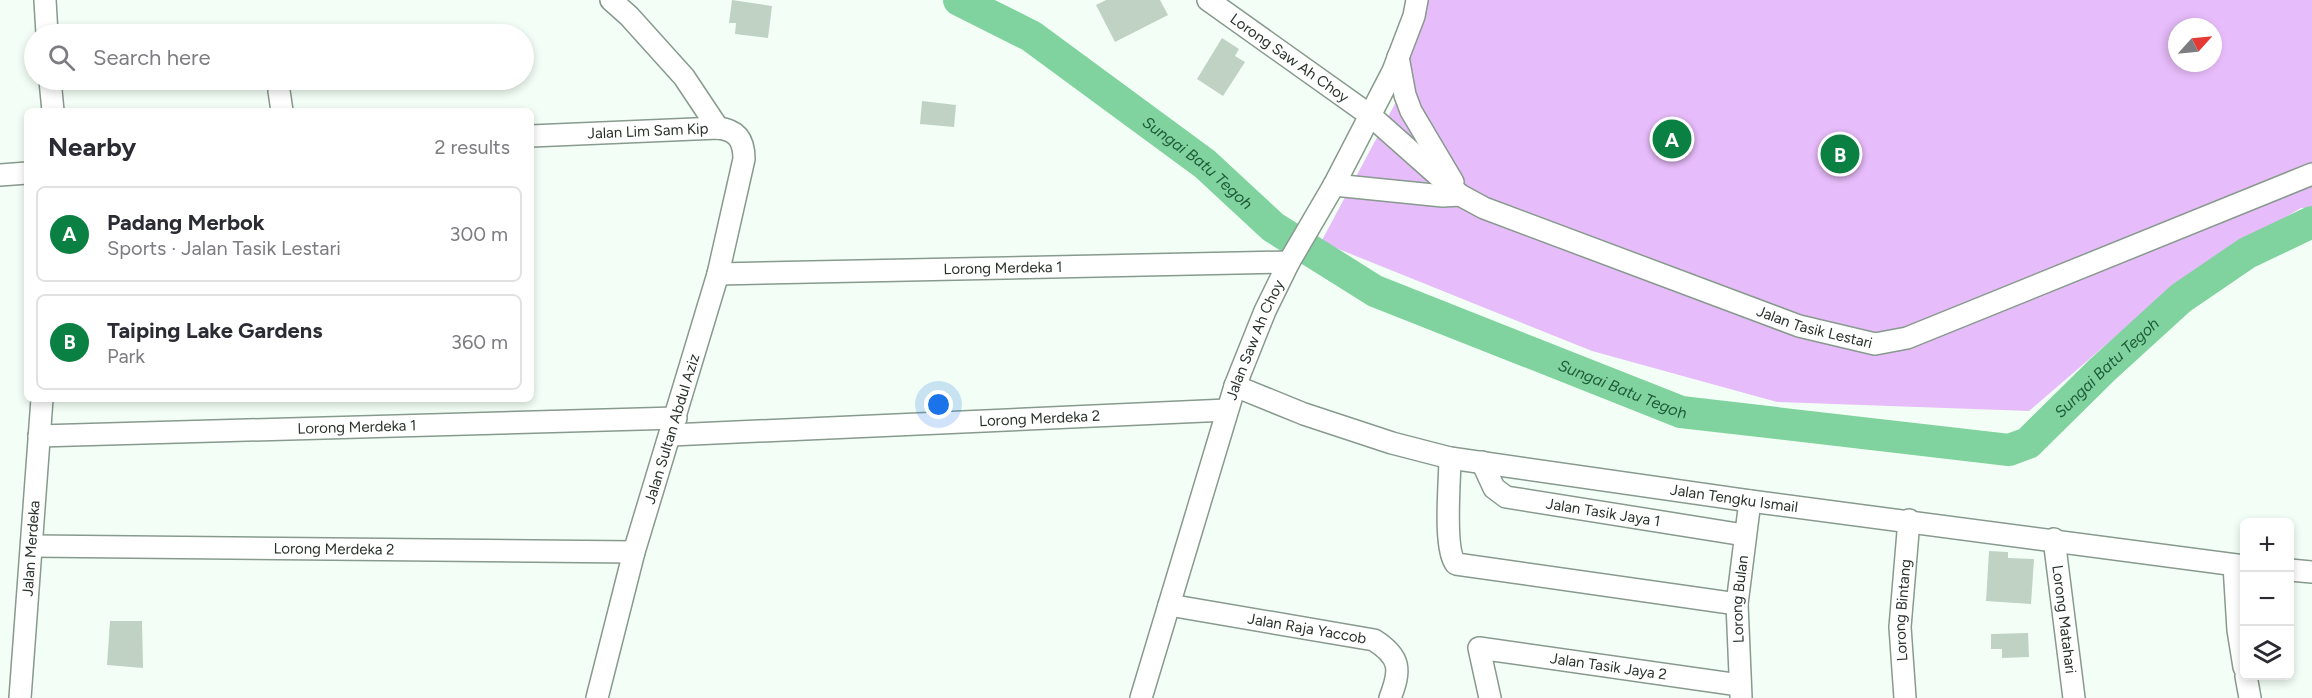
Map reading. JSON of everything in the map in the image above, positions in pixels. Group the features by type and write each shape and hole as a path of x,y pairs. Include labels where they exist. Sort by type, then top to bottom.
{"street":[{"path":"45,0 46,24"},
{"path":"611,0 629,16 684,77 718,128"},
{"name":"Lorong Saw Ah Choy","path":"1208,0 1371,116"},
{"name":"Jalan Saw Ah Choy","path":"1142,698 1235,386 1265,311 1371,116 1398,57 1414,16 1417,0"},
{"path":"1334,185 1443,196 1460,195 1438,153 1411,111 1405,95 1398,57"},
{"path":"52,90 53,108"},
{"path":"279,90 282,108"},
{"name":"Jalan Tasik Lestari","path":"1371,116 1460,195 1484,208 1799,326 1875,344 1907,338 2312,174"},
{"name":"Jalan Lim Sam Kip","path":"534,136 728,129 738,135 744,147 744,159"},
{"name":"Jalan Sultan Abdul Aziz","path":"597,698 634,552 674,426 718,274 744,159"},
{"path":"0,175 24,173"},
{"name":"Lorong Merdeka 1","path":"718,274 1292,258"},
{"name":"Jalan Tengku Ismail","path":"1235,386 1304,414 1392,443 1450,458 1750,501 2054,539 2239,566"},
{"name":"Jalan Merdeka","path":"20,698 42,402"},
{"name":"Lorong Merdeka 2","path":"674,426 1227,410"},
{"name":"Lorong Merdeka 1","path":"39,436 674,426"},
{"path":"1450,458 1448,545 1452,560 1456,564 1737,604"},
{"name":"Jalan Tasik Jaya 1","path":"1482,462 1494,488 1506,497 1744,536"},
{"name":"Lorong Bulan","path":"1740,692 1737,604 1750,501"},
{"name":"Lorong Bintang","path":"1905,698 1900,627 1909,520"},
{"name":"Lorong Matahari","path":"2054,539 2074,698"},
{"name":"Lorong Merdeka 2","path":"32,546 634,552"},
{"path":"2239,566 2238,630 2240,642"},
{"path":"2294,570 2312,572"},
{"name":"Jalan Raja Yaccob","path":"1169,605 1374,640 1386,648 1396,661 1398,677 1390,698"},
{"name":"Jalan Tasik Jaya 2","path":"1490,698 1479,648 1740,692"},
{"path":"2247,680 2250,698"}],"shaded area":[{"path":"1424,0 2312,0 2312,208 2301,208 2181,280 2029,411 1777,402 1592,351 1321,242 1397,100"}],"building":[{"path":"732,0 772,6 768,38 735,34 736,23 729,23"},
{"path":"1106,0 1160,0 1168,15 1115,42 1096,5"},
{"path":"1222,38 1239,49 1235,56 1245,62 1223,96 1197,79"},
{"path":"922,101 956,105 954,127 920,124"},
{"path":"1989,551 2008,552 2008,558 2034,559 2031,604 1986,601"},
{"path":"110,621 142,621 143,668 107,665"},
{"path":"2028,633 2029,657 2002,658 2002,649 1991,649 1991,634"}],"waterway":[{"name":"Sungai Batu Tegoh","path":"959,0 1031,36 1205,164 1273,227 1375,291 1681,412 2009,450 2028,443 2102,370 2181,298 2247,253 2312,222"}],"place":[{"name":"Padang Merbok","path":"1672,139"},
{"name":"Taiping Lake Gardens","path":"1840,154"}]}
